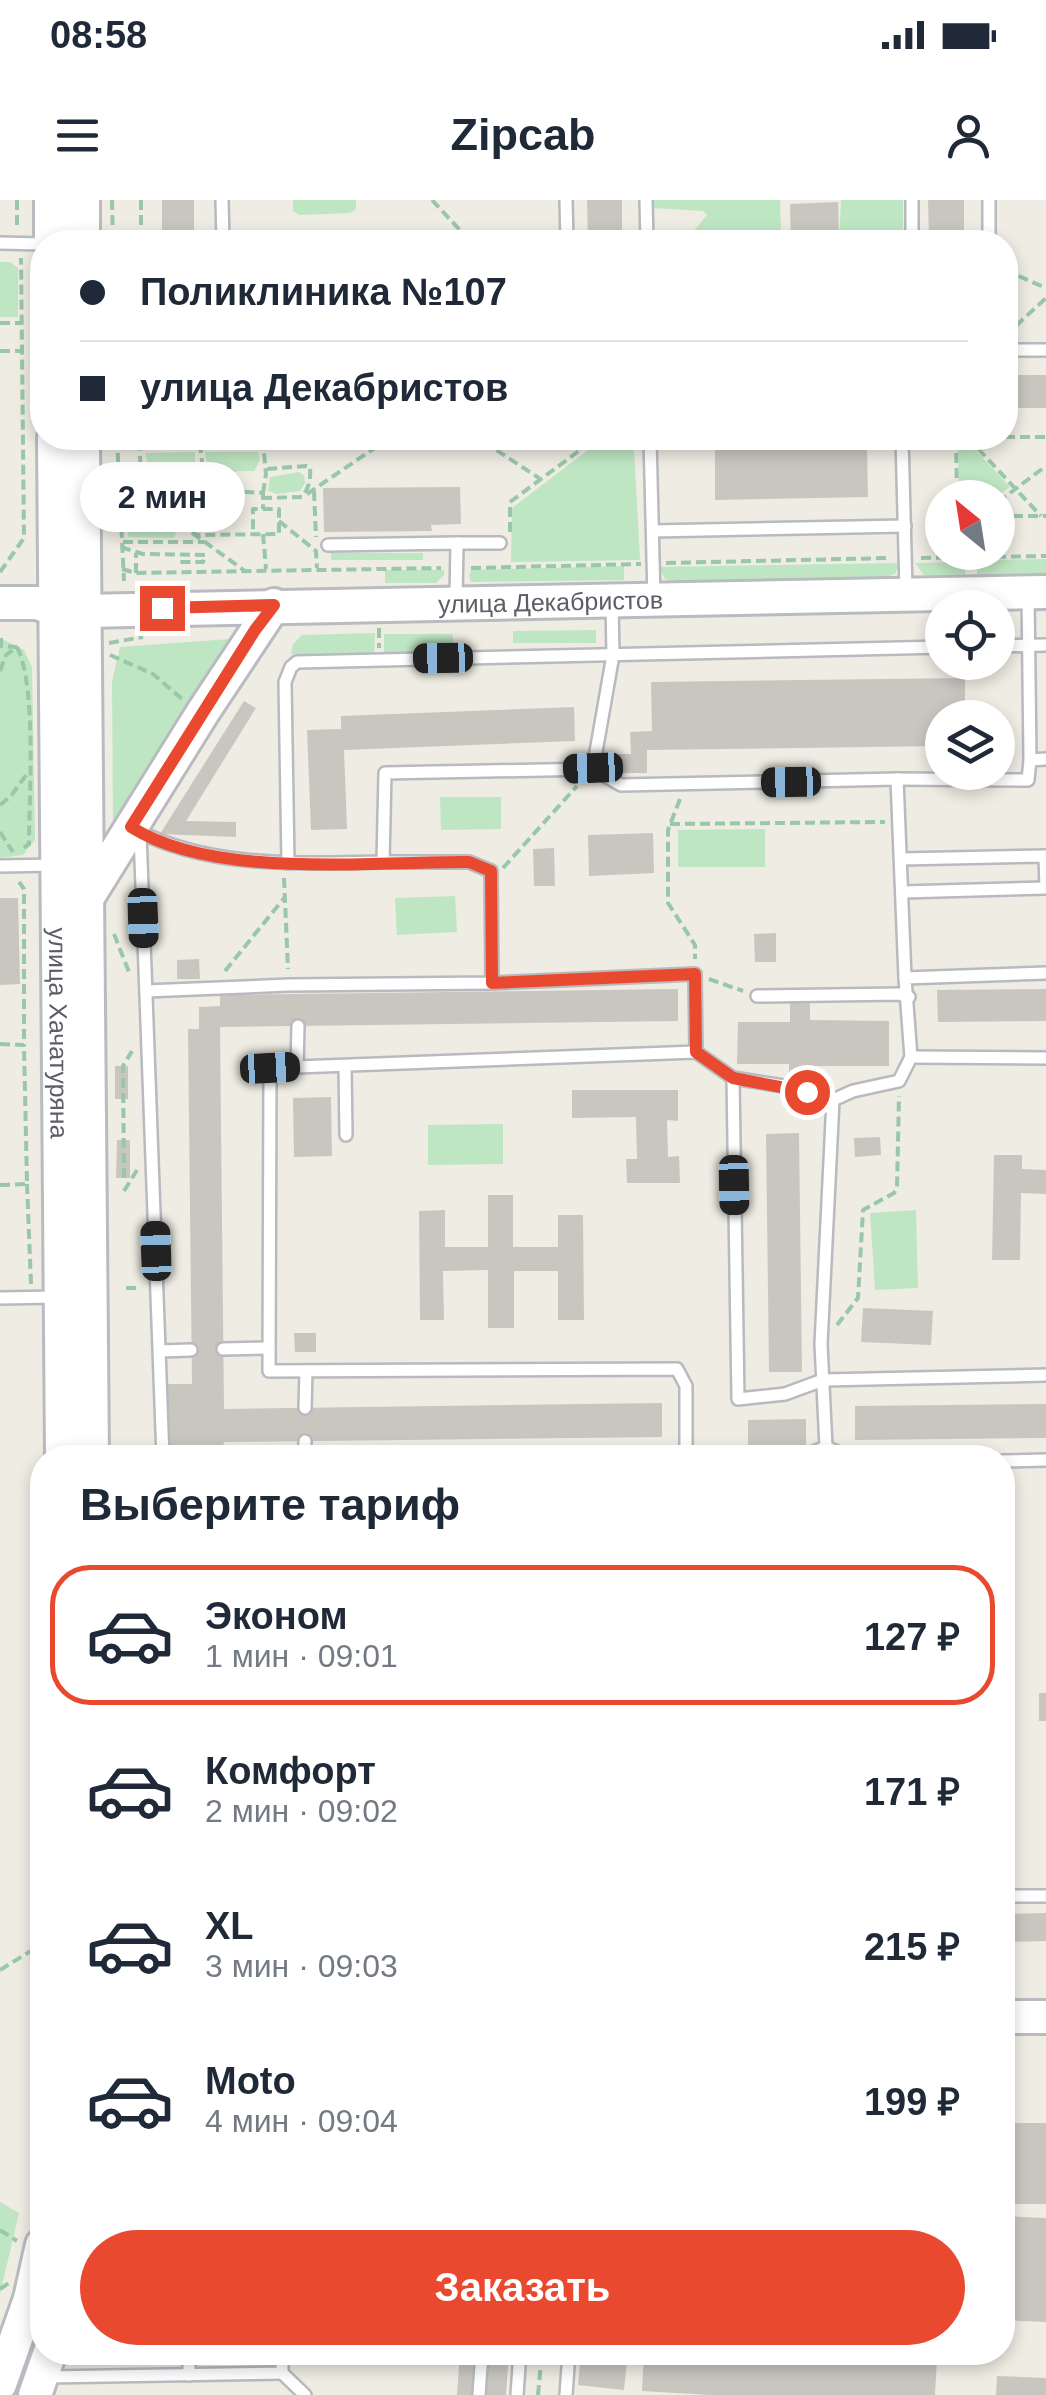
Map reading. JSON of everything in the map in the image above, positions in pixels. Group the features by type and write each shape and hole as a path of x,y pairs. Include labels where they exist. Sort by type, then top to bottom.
{"main road":[{"path":"35,230 51,200"},
{"path":"82,200 82,230"},
{"path":"55,450 70,611"},
{"path":"70,611 82,450"},
{"name":"улица Декабристов","path":"9,634 70,611 1037,592"},
{"name":"улица Декабристов","path":"0,603 38,603 70,611"},
{"path":"86,900 136,830 255,630 274,605"},
{"name":"улица Хачатуряна","path":"61,1445 47,1293 57,865 70,611"},
{"name":"улица Хачатуряна","path":"70,611 86,900 92,1445"},
{"path":"1015,2017 1046,2017"},
{"path":"0,2384 30,2300"}],"lane":[{"path":"222,200 222,230"},
{"path":"566,200 567,230"},
{"path":"646,200 647,230"},
{"path":"912,200 912,230"},
{"path":"989,200 989,230"},
{"path":"0,244 30,239"},
{"path":"1018,350 1046,350"},
{"path":"650,450 654,600"},
{"path":"902,450 906,594"},
{"path":"653,531 905,526"},
{"path":"328,544 500,543"},
{"path":"456,544 456,604"},
{"path":"382,862 385,773 593,768 622,785 1028,780 1028,645 1037,592"},
{"path":"593,768 613,655 612,601"},
{"path":"1015,645 1046,645"},
{"path":"286,864 284,759 288,674 300,661 925,648"},
{"path":"1030,760 1046,759"},
{"path":"686,1445 686,1386 677,1369 269,1371 270,1068 696,1052 733,1078 784,1086 833,1100 853,1091 899,1081 912,1057 897,780"},
{"path":"162,1445 146,991 136,830 183,851 286,864 469,862 491,871 492,983"},
{"path":"902,859 1045,856 1046,888 903,892"},
{"path":"0,866 57,865"},
{"path":"905,978 1046,973"},
{"path":"146,991 695,974 696,1052"},
{"path":"756,996 909,997"},
{"path":"297,1066 298,1026"},
{"path":"912,1057 1046,1058"},
{"path":"345,1067 346,1135"},
{"path":"733,1078 738,1399 785,1394 823,1380 1046,1375"},
{"path":"826,1445 821,1344 833,1100"},
{"path":"0,1298 47,1293"},
{"path":"223,1350 269,1348"},
{"path":"160,1351 191,1350"},
{"path":"305,1408 306,1371"},
{"path":"305,1441 305,1445"},
{"path":"1015,1460 1046,1460"},
{"path":"1015,1896 1046,1896"},
{"path":"189,2365 189,2376"},
{"path":"282,2365 282,2373"},
{"path":"479,2395 481,2365"},
{"path":"517,2395 519,2365"},
{"path":"566,2395 568,2365"},
{"path":"42,2375 282,2373 306,2395"}],"path":[{"path":"0,572 24,538 22,323 30,239 17,200"},
{"path":"112,200 113,230"},
{"path":"141,200 142,230"},
{"path":"432,200 460,230"},
{"path":"1018,276 1046,288"},
{"path":"1018,324 1046,298"},
{"path":"0,324 22,323"},
{"path":"0,351 22,351"},
{"path":"1018,437 1046,437"},
{"path":"117,450 124,581"},
{"path":"140,450 142,497"},
{"path":"195,535 191,502 202,471 200,450"},
{"path":"263,509 264,450"},
{"path":"202,471 230,490 302,498 372,450"},
{"path":"496,450 540,479"},
{"path":"510,502 580,450"},
{"path":"956,450 956,480"},
{"path":"979,450 1007,480"},
{"path":"110,483 117,463"},
{"path":"1015,487 1046,466"},
{"path":"266,469 310,468 308,489 302,498"},
{"path":"141,472 168,475 188,486 202,471"},
{"path":"120,480 245,571"},
{"path":"314,489 317,570"},
{"path":"1015,489 1044,516"},
{"path":"195,535 279,534 278,509 254,509 253,534"},
{"path":"1015,516 1044,516"},
{"path":"279,520 316,552"},
{"path":"263,534 266,571"},
{"path":"121,545 204,542"},
{"path":"121,545 136,551 205,555 203,562 176,562"},
{"path":"136,551 136,573"},
{"path":"1015,556 1046,556"},
{"path":"122,569 136,573 925,557"},
{"path":"379,623 379,658"},
{"path":"0,646 9,634"},
{"path":"0,671 9,634"},
{"path":"0,832 13,852 29,844 27,671 9,634"},
{"path":"105,663 111,641 143,637"},
{"path":"0,646 1,638"},
{"path":"106,653 153,674 187,703"},
{"path":"490,882 593,768"},
{"path":"0,806 29,770"},
{"path":"685,785 670,824 668,903 695,946 695,974 756,996"},
{"path":"670,824 900,822"},
{"path":"286,864 285,897 295,988"},
{"path":"17,882 22,882 24,889 27,1184 47,1293"},
{"path":"213,987 285,897"},
{"path":"110,926 132,978"},
{"path":"0,1044 24,1045"},
{"path":"122,1066 124,1178"},
{"path":"821,1344 858,1298 863,1210 894,1193 897,1187 899,1081"},
{"path":"0,1185 27,1184"},
{"path":"0,1970 30,1951"},
{"path":"538,2395 541,2365"}],"green space":[{"path":"293,200 356,200 356,209 350,213 300,215 293,211"},
{"path":"652,200 780,200 781,230 694,230 707,215 703,211 651,208"},
{"path":"841,200 903,200 903,230 840,230"},
{"path":"0,262 10,262 18,268 18,317 0,317"},
{"path":"588,450 634,450 640,560 511,562 512,508"},
{"path":"958,450 975,450 1003,480 959,480"},
{"path":"195,452 195,474 189,479 149,470 145,453"},
{"path":"205,452 258,452 260,460 254,471 238,471 226,477 207,464"},
{"path":"299,472 305,483 300,491 268,491 270,477"},
{"path":"131,495 176,533 174,538 128,537"},
{"path":"331,553 423,553 423,560 331,560"},
{"path":"1015,559 1046,559 1046,576 977,577 977,570 1015,570"},
{"path":"900,563 895,574 883,578 674,581 665,579 659,567"},
{"path":"915,563 925,563 925,570 965,570 965,576 924,575"},
{"path":"624,566 624,580 471,582 469,575 471,570"},
{"path":"385,570 444,570 444,575 436,583 385,583"},
{"path":"596,630 596,643 513,643 513,631"},
{"path":"375,633 374,654 291,654 293,644 302,635"},
{"path":"384,634 453,634 453,653 384,653"},
{"path":"0,638 24,650 32,667 35,840 23,855 0,858"},
{"path":"230,639 113,823 112,682 120,647"},
{"path":"440,797 501,797 501,829 441,830"},
{"path":"765,829 765,867 678,867 678,830"},
{"path":"455,896 457,932 397,935 395,898"},
{"path":"503,1124 503,1164 428,1165 428,1125"},
{"path":"916,1210 918,1288 875,1290 870,1213"},
{"path":"0,2202 19,2213 0,2294"}],"building":[{"path":"162,200 194,200 194,230 162,230"},
{"path":"587,200 622,200 622,230 588,230"},
{"path":"928,200 964,200 964,230 929,230"},
{"path":"838,202 839,230 791,230 790,204"},
{"path":"1018,375 1046,375 1046,408 1018,408"},
{"path":"715,450 867,450 868,497 715,500"},
{"path":"103,483 115,483 115,516 103,516"},
{"path":"460,487 461,524 431,525 432,531 324,532 323,488"},
{"path":"965,680 965,700 925,700 925,746 647,750 647,773 619,773 619,754 631,754 630,732 652,731 651,682"},
{"path":"244,701 256,708 186,821 236,822 236,837 160,834"},
{"path":"574,707 575,741 344,750 347,829 311,830 307,730 341,729 341,716"},
{"path":"653,833 654,873 589,876 588,835"},
{"path":"554,848 555,886 534,886 533,849"},
{"path":"0,898 18,898 20,984 0,985"},
{"path":"776,933 776,962 755,962 754,934"},
{"path":"199,959 200,979 177,979 177,960"},
{"path":"678,989 678,1021 220,1027 224,1409 662,1403 662,1437 168,1445 165,1384 192,1384 188,1029 199,1029 199,1007 220,1006 220,995"},
{"path":"1046,989 1046,1021 938,1022 937,990"},
{"path":"790,1002 810,1002 810,1020 889,1021 889,1066 812,1066 812,1082 789,1082 789,1064 737,1064 738,1022 790,1022"},
{"path":"115,1066 128,1066 128,1099 115,1099"},
{"path":"572,1090 678,1090 678,1121 667,1120 668,1157 679,1156 680,1183 627,1183 626,1159 637,1159 636,1117 572,1118"},
{"path":"331,1097 332,1156 294,1157 293,1098"},
{"path":"799,1133 802,1372 769,1372 766,1134"},
{"path":"880,1137 881,1155 855,1157 854,1138"},
{"path":"117,1140 130,1140 130,1178 116,1178"},
{"path":"994,1155 1022,1155 1022,1169 1046,1170 1046,1194 1021,1193 1020,1260 992,1260"},
{"path":"488,1195 513,1195 513,1247 558,1247 558,1215 583,1215 584,1320 558,1320 558,1271 514,1271 514,1328 488,1328 488,1270 443,1271 444,1320 420,1320 419,1211 445,1210 445,1247 488,1247"},
{"path":"863,1308 933,1311 931,1345 861,1342"},
{"path":"294,1333 316,1333 316,1352 295,1352"},
{"path":"1046,1404 1046,1438 855,1440 855,1406"},
{"path":"806,1419 806,1445 748,1445 748,1420"},
{"path":"1039,1693 1046,1693 1046,1721 1039,1721"},
{"path":"1046,1913 1046,1941 1015,1942 1015,1914"},
{"path":"1015,2123 1046,2123 1046,2204 1015,2204"},
{"path":"1015,2217 1046,2218 1046,2322 1015,2321"},
{"path":"459,2365 477,2365 475,2395 457,2395"},
{"path":"486,2365 508,2365 506,2395 484,2395"},
{"path":"580,2365 627,2365 624,2390 578,2385"},
{"path":"643,2365 937,2365 935,2395 710,2395 642,2391"},
{"path":"997,2376 1046,2378 1046,2395 996,2395"}],"route":[{"path":"162,608 274,605 131,827 183,851 283,864 469,862 491,871 492,983 695,974 696,1052 733,1078 807,1092"}]}
